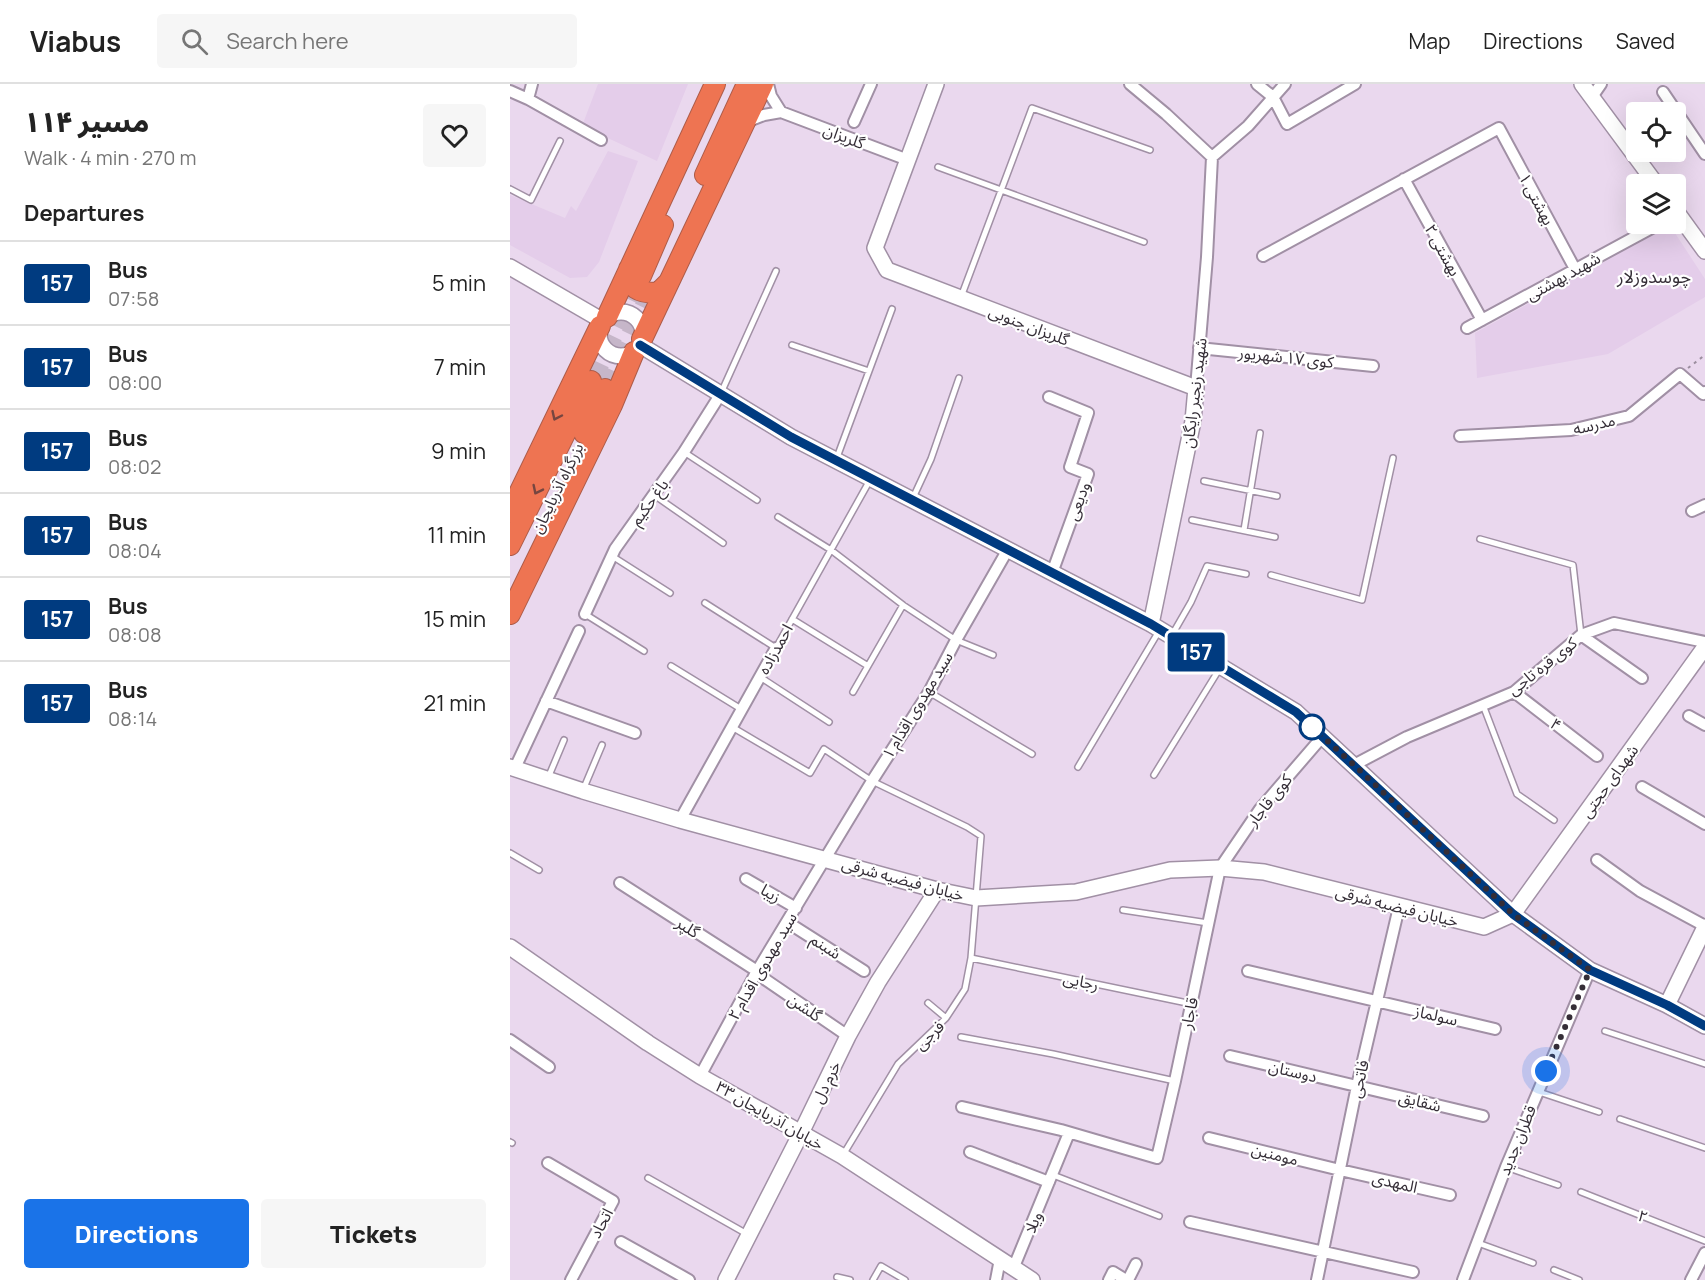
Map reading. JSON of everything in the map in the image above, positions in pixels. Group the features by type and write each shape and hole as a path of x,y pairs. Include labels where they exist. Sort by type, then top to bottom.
{"highway":[{"path":"510,614 602,392 639,345 649,277 715,84"},
{"path":"649,277 729,84"},
{"path":"649,277 747,84"},
{"path":"510,512 603,321 649,277 745,122 763,84"},
{"path":"571,384 583,377 595,377 606,383 612,393 602,392"},
{"name":"بزرگراه آذربایجان","path":"510,545 602,392"},
{"name":"بزرگراه آذربایجان","path":"510,587 602,392"}],"street":[{"path":"528,99 532,84"},
{"path":"745,122 781,112 771,96 768,84"},
{"path":"854,122 871,84"},
{"path":"908,160 936,84"},
{"path":"1130,84 1166,114 1212,158 1248,126 1285,84"},
{"path":"1257,84 1273,97 1287,124 1354,84"},
{"path":"1582,84 1596,90 1650,174"},
{"path":"510,91 601,140"},
{"path":"1663,92 1705,154"},
{"name":"گلریزان","path":"781,112 908,160"},
{"name":"بهشتی ۱","path":"1404,179 1499,128 1575,269"},
{"name":"شهید رنجبر رایگان","path":"1160,630 1194,421 1212,158"},
{"name":"گلریزان جنوبی","path":"908,160 875,248 887,270 1196,388"},
{"path":"1263,256 1404,179"},
{"name":"بهشتی ۲","path":"1404,179 1482,320"},
{"path":"1686,226 1705,251"},
{"name":"شهید بهشتی","path":"1467,328 1640,234"},
{"path":"510,267 603,321"},
{"path":"619,312 632,315 641,325 639,345 625,355 615,355 607,351 598,335 603,321 619,312"},
{"path":"639,345 791,437 1160,630 1296,712 1513,914 1590,970 1667,1005 1705,1026"},
{"name":"کوی ۱۷ شهریور","path":"1199,348 1373,366"},
{"path":"1680,374 1703,394 1705,392"},
{"name":"مدرسه","path":"1460,436 1571,430 1629,416 1680,374"},
{"name":"باغ حکیم","path":"585,614 615,549 684,452 720,395"},
{"name":"ودیعی","path":"1049,397 1088,413 1070,467 1088,474 1052,573"},
{"path":"1692,511 1705,505"},
{"name":"سید مهدوی اقدام ۱","path":"826,859 929,692 1007,551"},
{"name":"کوی قره تاجی","path":"1354,765 1407,737 1514,692 1581,635 1614,623 1705,642"},
{"path":"512,767 579,631"},
{"path":"1581,635 1642,678"},
{"name":"شهدای حجتی","path":"1513,914 1705,647"},
{"name":"احمدزاده","path":"680,820 776,648"},
{"name":"۴","path":"1514,692 1597,756"},
{"path":"546,701 635,734"},
{"path":"1689,716 1705,725"},
{"name":"کوی قاجار","path":"1220,868 1260,809 1323,736"},
{"name":"خیابان فیضیه شرقی","path":"512,767 582,791 680,820 937,890 976,898 1076,892 1170,870 1220,868 1264,872 1484,927 1513,914"},
{"path":"1642,787 1705,824"},
{"name":"سید مهدوی اقدام ۲","path":"700,1076 760,975 787,922 826,859"},
{"path":"1597,860 1640,891 1705,927 1667,1005"},
{"name":"قاجار","path":"1069,1133 1157,1158 1220,868"},
{"name":"زیبا","path":"746,879 796,908"},
{"name":"گلپر","path":"620,883 760,975"},
{"name":"خرم دل","path":"726,1280 848,1036 878,982 937,890"},
{"name":"فاتحی","path":"1317,1280 1357,1086 1399,907"},
{"name":"شبنم","path":"787,922 864,971"},
{"name":"خیابان آذربایجان ۳۳","path":"511,950 700,1076 842,1156 1032,1280"},
{"name":"قطران جدید","path":"1463,1280 1537,1091 1590,970"},
{"name":"سولماز","path":"1248,971 1495,1029"},
{"name":"گلشن","path":"760,975 848,1036"},
{"path":"510,1040 549,1067"},
{"name":"دوستان","path":"1230,1056 1357,1086"},
{"name":"شقایق","path":"1357,1086 1484,1116"},
{"path":"962,1107 1069,1133"},
{"name":"ویلا","path":"1013,1269 1069,1133"},
{"name":"مومنین","path":"1209,1138 1340,1170"},
{"path":"970,1152 1051,1178"},
{"name":"اتحاد","path":"548,1163 613,1201 571,1280"},
{"name":"المهدی","path":"1340,1170 1450,1195"},
{"path":"1190,1222 1413,1272"},
{"path":"621,1242 689,1280"},
{"path":"1691,1280 1705,1253"},
{"path":"996,1280 1000,1259"},
{"path":"1109,1280 1113,1272 1127,1280 1136,1264"}],"lane":[{"path":"960,298 1032,108 1150,150"},
{"path":"510,189 531,200 560,141"},
{"path":"938,167 1144,242"},
{"path":"720,395 776,271"},
{"path":"836,460 892,309"},
{"path":"792,345 869,371"},
{"path":"912,500 931,459 958,378"},
{"path":"1244,530 1260,433"},
{"path":"684,452 757,501"},
{"path":"1271,575 1362,600 1393,458"},
{"name":"احمدزاده","path":"776,648 871,479"},
{"path":"1204,482 1277,496"},
{"path":"654,495 723,543"},
{"path":"778,517 831,550 903,605 956,640 993,655"},
{"path":"1192,520 1275,537"},
{"path":"1480,539 1573,565 1581,635"},
{"path":"612,556 670,593"},
{"path":"1078,767 1160,630 1191,602 1207,566 1246,574"},
{"path":"705,603 776,648"},
{"path":"853,692 903,605"},
{"path":"585,614 644,651"},
{"path":"792,619 868,666"},
{"path":"671,666 742,710"},
{"path":"1154,775 1221,667"},
{"path":"760,677 829,722"},
{"path":"929,692 1032,754"},
{"path":"1483,705 1517,794 1554,820"},
{"path":"732,727 810,773 824,749 872,781"},
{"path":"547,779 564,740"},
{"path":"582,791 602,745"},
{"name":"فرجی","path":"842,1156 898,1064 946,1018 965,989 971,958 981,836 872,781"},
{"path":"510,853 538,870"},
{"path":"1123,910 1208,923"},
{"name":"رجایی","path":"971,958 1192,1004"},
{"path":"928,1003 946,1018"},
{"path":"1605,1031 1705,1064"},
{"path":"961,1037 1053,1054 1175,1081"},
{"path":"1537,1091 1599,1112"},
{"path":"1620,1119 1705,1148"},
{"path":"1506,1167 1558,1185"},
{"path":"648,1178 749,1234"},
{"path":"1051,1178 1159,1216"},
{"name":"۲","path":"1581,1192 1705,1241"},
{"path":"1478,1243 1533,1263"},
{"path":"873,1280 881,1266 905,1280"},
{"path":"1554,1270 1579,1280"},
{"path":"837,1276 850,1280"}],"path":[{"path":"1680,374 1705,355"}],"shaded area":[{"path":"598,84 688,84 657,161 582,126"},
{"path":"608,151 638,161 599,262 587,277 570,278 510,245 510,195 565,218 571,206 576,211"},
{"path":"1655,234 1676,234 1705,279 1705,297 1608,354 1477,378 1475,333"}],"tunnel":[{"path":"591,381 641,276"},
{"path":"605,389 657,281"}],"bus line":[{"name":"157","path":"640,345 791,437 1151,624 1296,712 1513,914 1590,970 1667,1005 1705,1026"}],"district":[{"name":"چوسدوزلار","path":"1654,276"}],"route":[{"path":"1312,727 1513,914 1590,970 1546,1071"}]}
